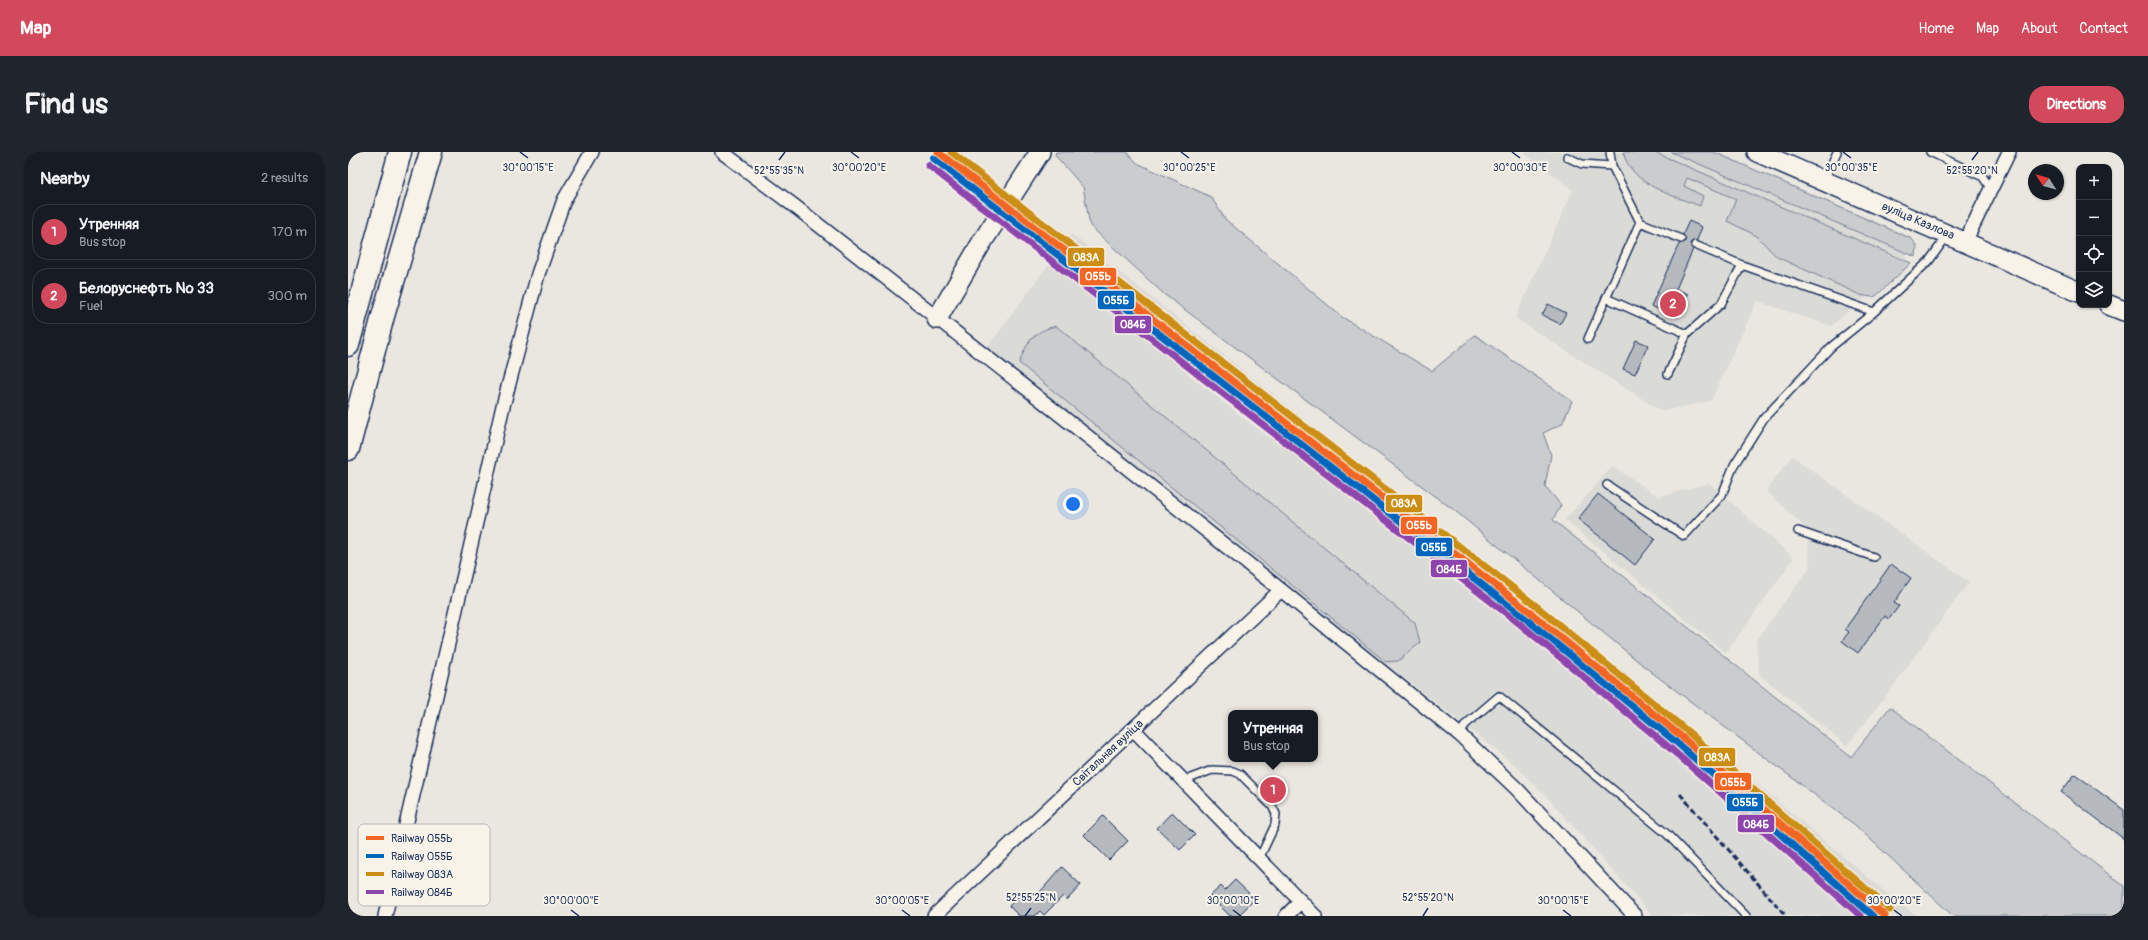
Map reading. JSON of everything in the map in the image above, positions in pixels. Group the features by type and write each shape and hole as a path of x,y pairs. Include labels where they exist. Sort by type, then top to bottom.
{"highway":[{"path":"348,345 400,152"},
{"path":"348,449 382,316 431,152"}],"main road":[{"path":"938,319 982,242 1040,152"},
{"name":"вуліца Казлова","path":"1757,152 2076,291"},
{"path":"2112,306 2124,312"}],"street":[{"path":"406,824 503,406 536,282 564,200 592,152"},
{"path":"722,152 938,319 1281,590 1460,735 1517,790 1635,916"},
{"path":"1957,238 1990,188 2009,152"},
{"name":"Світальная вуліца","path":"934,916 1281,590"},
{"path":"1133,729 1315,916"},
{"path":"1286,916 1301,901"},
{"path":"385,916 387,906"}],"lane":[{"path":"1610,152 1612,166 1640,222 1681,239"},
{"path":"1824,181 1837,152"},
{"path":"1930,152 1983,177 1990,188"},
{"path":"1567,156 1582,164 1612,166"},
{"path":"1588,339 1640,222"},
{"path":"1607,485 1684,536 1722,496 1734,466 1764,418 1831,347 1874,312 1929,261 1957,238"},
{"path":"1695,245 1742,265 1874,312"},
{"path":"1668,374 1687,334 1721,304 1742,265"},
{"path":"1606,298 1687,334"},
{"path":"1798,531 1874,557"},
{"path":"1460,735 1465,725 1499,696 1667,834 1746,916"},
{"path":"1183,781 1212,770 1234,771 1240,774 1272,806 1276,814 1275,825 1259,859"}],"shaded area":[{"path":"1056,152 1127,152 1137,163 1211,197 1225,219 1342,317 1432,371 1475,335 1572,401 1562,424 1543,433 1551,455 1545,486 1561,505 1553,520 1851,757 1890,707 2124,886 2124,916 1953,916 1855,825 1650,671 1454,510 1165,295 1090,226 1083,187 1055,155"},
{"path":"1525,152 1715,152 1910,237 1904,266 1831,326 1757,301 1711,401 1661,411 1515,318 1573,190 1525,154"},
{"path":"1623,152 1654,152 1911,263 1876,296 1871,297 1860,295 1777,257 1757,236 1727,221 1736,199 1687,178 1684,186 1703,196 1700,206 1666,193 1654,188 1635,173 1628,164"},
{"path":"1671,152 1714,152 1912,239 1917,246 1916,257"},
{"path":"1071,234 1620,669 1889,895 1917,916 1653,916 1546,796 1514,764 1284,585 987,348","holes":["1175,364 1226,402 1284,449"]},
{"path":"1056,326 1415,623 1420,643 1398,661 1386,662 1019,363 1028,343 1032,338 1041,331"},
{"path":"1792,456 1969,582 1885,697 1847,746 1759,674 1756,641 1810,567 1807,529 1766,491"},
{"path":"1613,466 1659,497 1709,483 1794,558 1726,653 1565,520"}],"building":[{"path":"1689,221 1702,227 1697,240 1690,243 1693,249 1676,289 1688,294 1678,317 1651,306 1679,244 1685,241 1683,234"},
{"path":"1548,304 1566,313 1560,324 1542,315"},
{"path":"1636,340 1648,345 1635,374 1623,369"},
{"path":"1598,494 1655,539 1635,565 1578,519"},
{"path":"1891,564 1911,578 1894,603 1899,606 1889,619 1885,616 1858,653 1842,641 1849,632 1845,629"},
{"path":"2075,774 2124,810 2124,839 2061,792"},
{"path":"1172,812 1195,835 1180,850 1157,828"},
{"path":"1103,816 1128,841 1109,860 1084,835"},
{"path":"1062,867 1081,885 1067,900 1063,896 1044,915 1040,911 1035,916 1019,916 1009,906 1023,892 1032,901"},
{"path":"1235,880 1255,899 1238,916 1230,916 1210,896 1221,886 1225,890"}],"railway":[{"path":"1680,794 1786,916"}],"rail line":[{"name":"055Ь","path":"938,152 1530,612 1682,737 1885,916"},
{"name":"083А","path":"951,152 1535,605 1687,731 1890,910"},
{"name":"055Б","path":"933,158 1525,618 1677,743 1873,916"},
{"name":"084Б","path":"928,165 1520,624 1671,749 1861,916"}],"place":[{"name":"Белоруснефть № 33","path":"1673,304"},
{"name":"Утренняя","path":"1273,790"}]}
